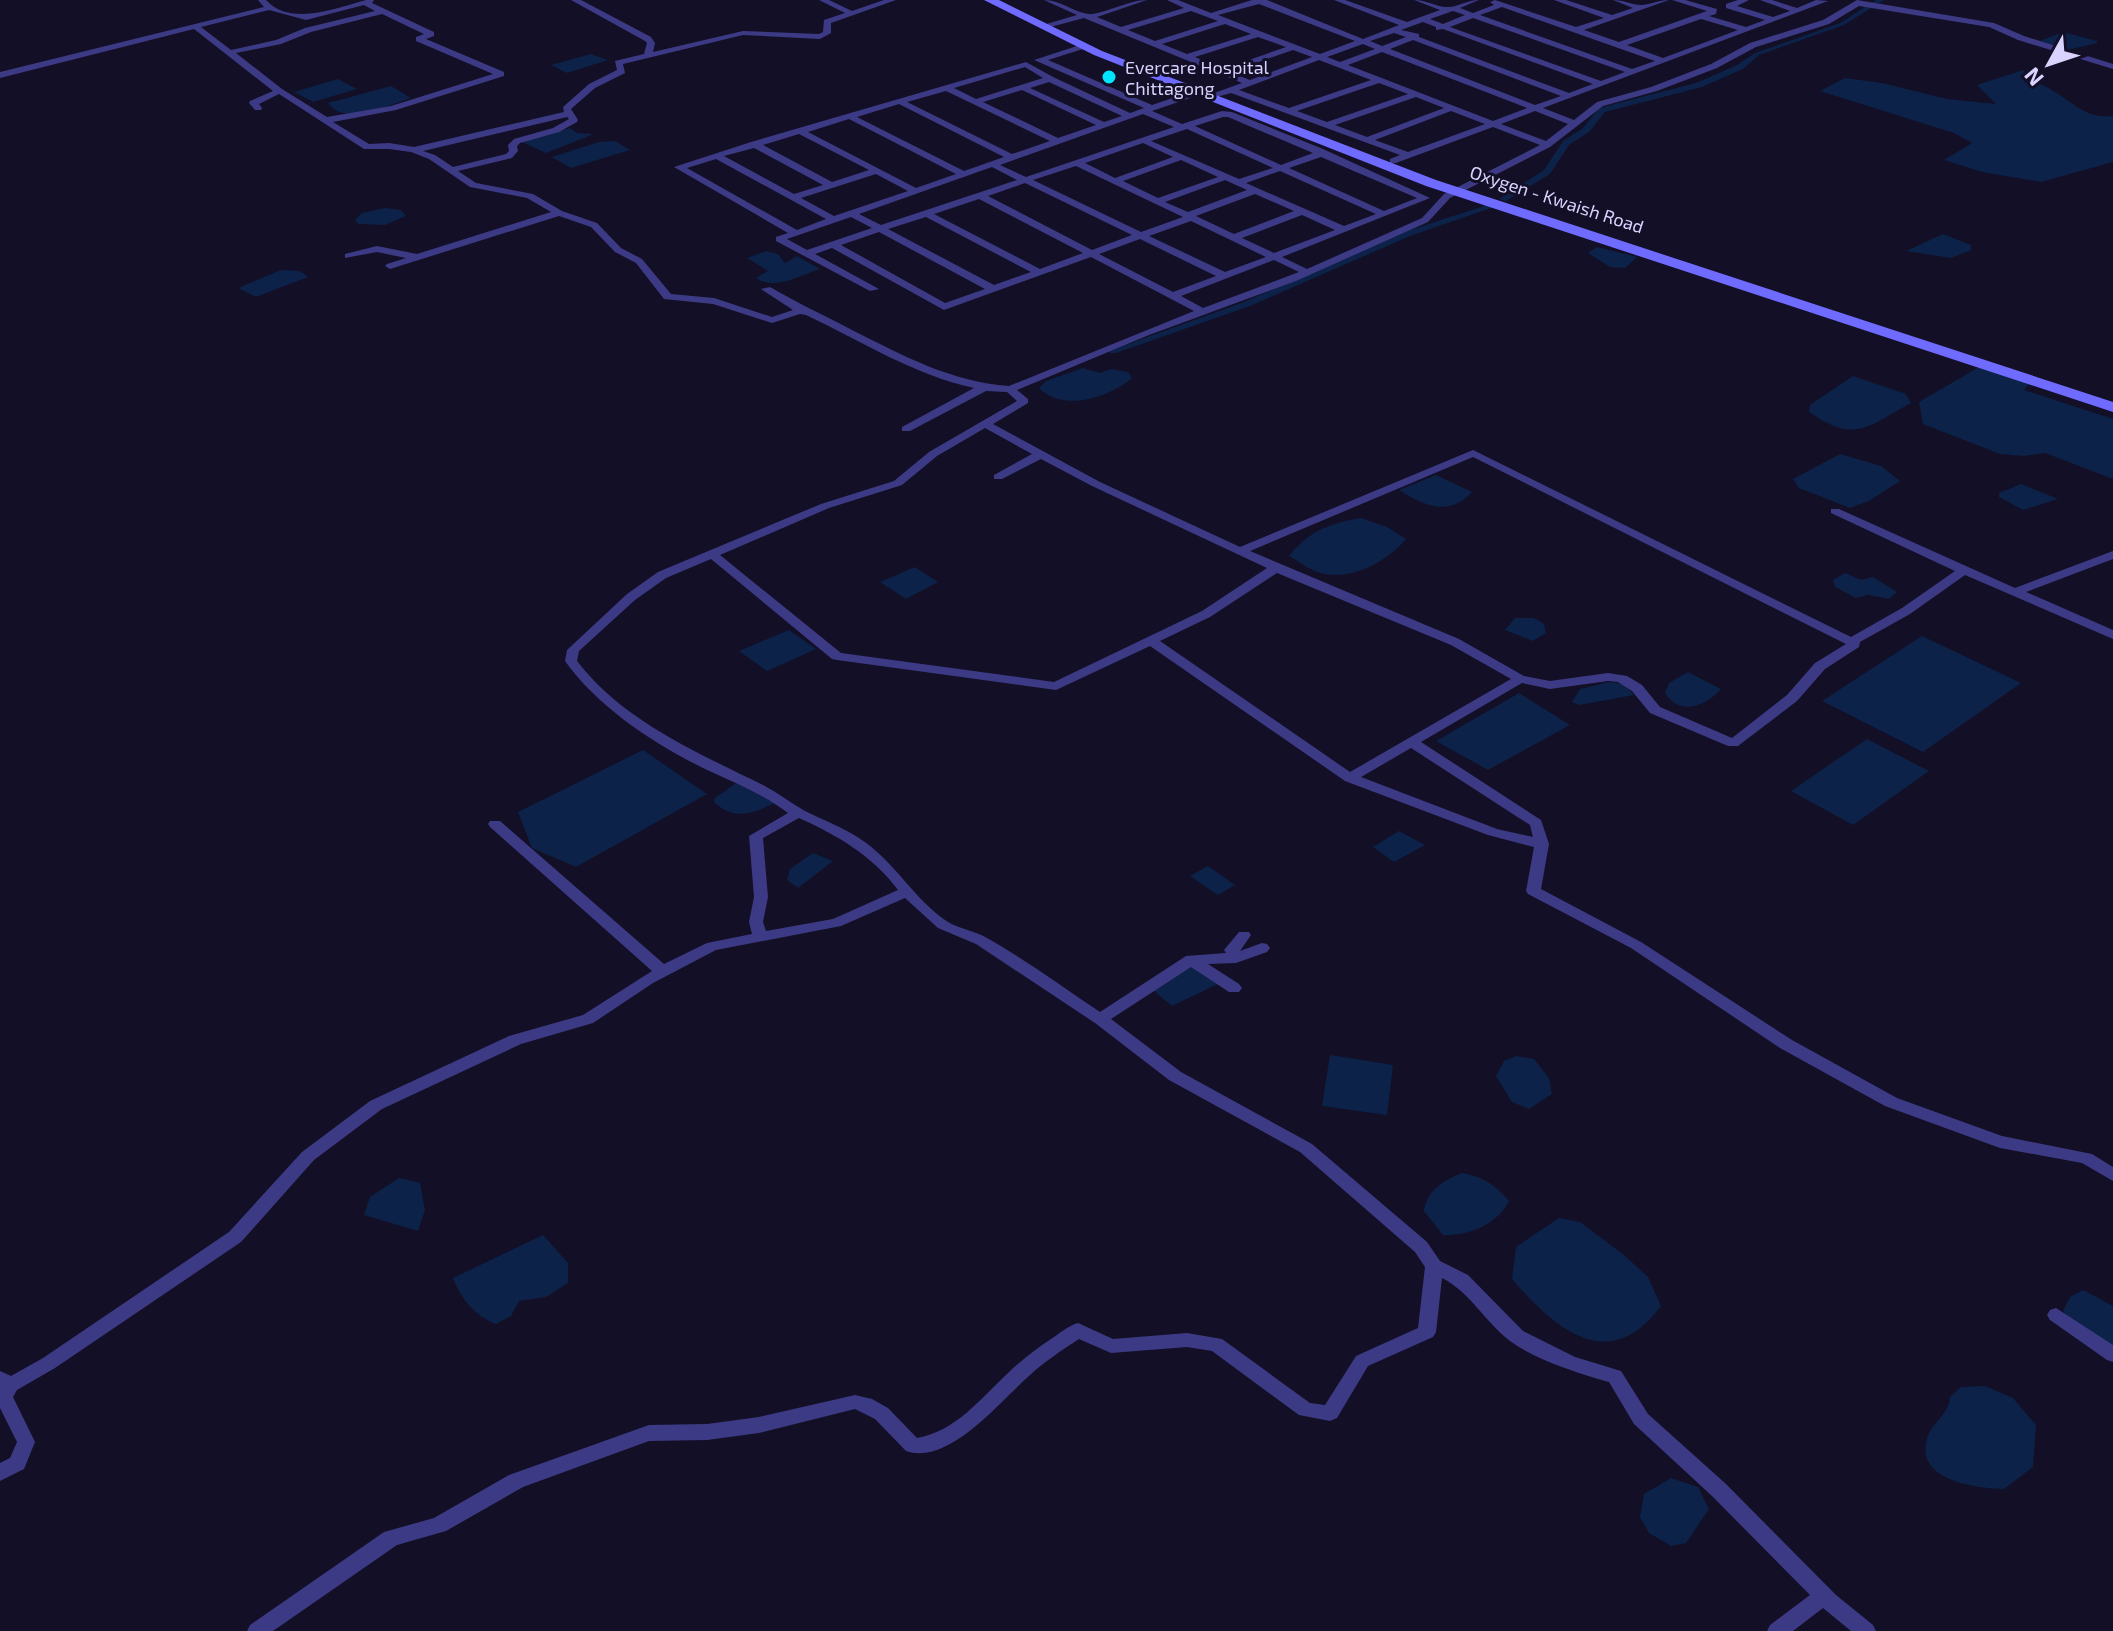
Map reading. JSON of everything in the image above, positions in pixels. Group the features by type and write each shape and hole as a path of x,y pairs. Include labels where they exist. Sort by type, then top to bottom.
{"main road":[{"name":"Oxygen - Kwaish Road","path":"990,0 1296,131 1460,189 2113,405"},
{"name":"Oxygen - Kwaish Road","path":"1001,0 1083,46 1400,158 1460,189 1494,202 2113,405"}],"street":[{"path":"262,0 269,8"},
{"path":"0,75 269,8 306,18 375,0"},
{"path":"575,0 648,39 651,43 648,56"},
{"path":"823,0 850,13"},
{"path":"451,170 509,156 514,151 512,145 517,141 556,130 574,121 566,109 583,93 622,71 618,63 743,33 820,37 827,33 827,22 892,0"},
{"path":"1048,0 1250,83"},
{"path":"1059,5 1074,0"},
{"path":"1050,26 1143,0"},
{"path":"1171,0 1547,145"},
{"path":"1211,15 1259,0 1573,123"},
{"path":"1338,0 1406,25"},
{"path":"1418,0 1472,15 1632,72"},
{"path":"874,289 779,239 1147,110 1250,83 1475,0"},
{"path":"1490,0 1663,61"},
{"path":"1558,0 1613,18"},
{"path":"1617,0 1641,8"},
{"path":"1576,30 1665,0"},
{"path":"1676,0 1713,12"},
{"path":"1619,45 1742,0"},
{"path":"1764,0 1798,11"},
{"path":"1214,94 1289,111 1367,140 1400,158 1824,1 1820,0"},
{"path":"327,120 393,108 501,74 419,39 431,34 365,3"},
{"path":"766,289 803,311 931,371 983,388 1010,389 1306,272 1425,220 1433,208 1460,189 1547,145 1600,104 1682,79 1753,45 1826,22 1863,3 1991,25 2021,38 2113,67"},
{"path":"1341,65 1503,4"},
{"path":"1729,6 1773,20"},
{"path":"1120,30 1191,8"},
{"path":"231,52 278,42 308,30 383,11"},
{"path":"1701,16 1746,30"},
{"path":"1422,19 1601,84"},
{"path":"1154,44 1225,21"},
{"path":"196,27 279,91 367,147 413,150 432,157 473,185 530,196 559,213 594,225 618,250 639,261 668,297 714,301 772,320 803,311"},
{"path":"1394,30 1569,96"},
{"path":"1187,57 1258,34"},
{"path":"796,233 679,167 1083,46"},
{"path":"1222,72 1294,47"},
{"path":"1042,60 1147,110 1384,214"},
{"path":"1026,64 1050,79 1129,116"},
{"path":"975,102 1050,79"},
{"path":"1289,111 1379,80"},
{"path":"945,87 1057,141"},
{"path":"1022,87 1103,125"},
{"path":"258,108 253,103 279,91"},
{"path":"1327,125 1417,94"},
{"path":"899,101 1011,157"},
{"path":"1367,140 1452,108"},
{"path":"413,150 567,114"},
{"path":"805,254 1229,114 1425,198 1173,296"},
{"path":"849,116 963,174"},
{"path":"800,131 915,191"},
{"path":"1296,131 1323,153"},
{"path":"1145,141 1344,230"},
{"path":"754,144 830,185"},
{"path":"1240,182 1323,153"},
{"path":"717,156 834,220"},
{"path":"1115,181 1181,157"},
{"path":"1077,163 1306,272"},
{"path":"992,164 1224,276"},
{"path":"792,198 876,171"},
{"path":"1158,201 1226,177"},
{"path":"834,245 944,307 1256,190"},
{"path":"981,196 1203,312"},
{"path":"1235,237 1303,211"},
{"path":"390,266 559,213"},
{"path":"850,213 993,289"},
{"path":"928,214 1038,272"},
{"path":"348,256 377,249 417,257"},
{"path":"906,429 983,388"},
{"path":"1010,389 1024,401 933,454 898,483 825,506 662,575 631,597 573,650 571,661 597,690 690,756 733,778 765,789 798,813 827,825 866,849 943,925 981,941 1100,1019 1175,1076 1306,1148 1421,1247 1434,1266 1462,1280 1517,1336 1570,1363 1615,1376 1641,1419 1719,1490 1824,1596 1866,1631"},
{"path":"983,423 1096,484 1276,568 1455,642 1520,679 1550,685 1608,677 1622,679 1637,688 1655,710 1733,743 1792,698 1820,666 1855,644"},
{"path":"1242,550 1473,453 1855,644"},
{"path":"998,477 1041,454"},
{"path":"1835,511 2113,635"},
{"path":"711,553 837,656 1056,686 1206,614 1276,568"},
{"path":"2018,591 2112,557"},
{"path":"1855,644 1853,641 1906,611 1964,570"},
{"path":"1151,641 1350,778 1493,832 1542,844"},
{"path":"1350,778 1520,679"},
{"path":"1411,742 1536,823 1542,844 1533,891 1636,945 1836,1074 1891,1102 2000,1142 2086,1158 2113,1175"},
{"path":"760,937 756,922 761,897 756,836 798,813"},
{"path":"495,824 663,972"},
{"path":"0,1473 17,1463 26,1442 4,1397 5,1381 49,1363 235,1237 308,1156 376,1105 515,1040 588,1019 663,972 712,946 836,923 907,892"},
{"path":"1236,958 1232,950 1244,935"},
{"path":"1100,1019 1191,960 1236,958 1262,948"},
{"path":"1191,960 1234,988"},
{"path":"257,1631 391,1538 439,1525 516,1481 649,1433 707,1432 759,1425 855,1402 884,1412 913,1446 933,1443 967,1424 992,1404 1012,1380 1078,1330 1111,1346 1187,1340 1216,1344 1306,1410 1330,1413 1362,1361 1427,1332 1434,1266"},
{"path":"2056,1315 2113,1355"},
{"path":"1777,1631 1824,1596"}],"water":[{"path":"2063,32 2097,43 2063,51 2040,41"},
{"path":"591,54 608,60 567,73 551,65"},
{"path":"2023,70 2034,81 2082,110 2113,116 2113,162 2041,182 1982,172 1944,160 1972,143 1954,133 1820,91 1845,78 1882,83 1947,99 1996,104 1977,85"},
{"path":"338,79 357,89 313,102 294,92"},
{"path":"391,86 411,98 355,114 335,110 328,103"},
{"path":"570,128 577,133 594,134 546,153 522,142"},
{"path":"615,141 630,150 571,168 552,157 599,142"},
{"path":"385,208 401,210 406,216 385,225 358,224 355,220 362,213"},
{"path":"1943,234 1971,245 1971,250 1951,258 1906,251"},
{"path":"1597,247 1637,257 1625,268 1610,267 1588,253"},
{"path":"766,251 778,254 785,263 797,256 820,269 788,281 763,282 756,278 768,271 747,258"},
{"path":"281,270 300,271 308,277 256,297 238,288"},
{"path":"1979,367 2031,382 2024,390 2113,419 2113,479 2045,453 2024,456 2000,454 1923,424 1919,402"},
{"path":"1083,368 1100,373 1111,369 1128,372 1132,378 1112,391 1086,400 1061,400 1039,388 1046,381"},
{"path":"1853,376 1906,394 1911,403 1872,425 1850,430 1825,422 1809,412 1810,405"},
{"path":"1840,454 1881,466 1900,481 1869,501 1850,508 1799,488 1793,479"},
{"path":"1436,475 1472,492 1464,500 1446,507 1417,501 1399,490"},
{"path":"2021,484 2058,499 2023,510 1999,497 1999,493"},
{"path":"1361,518 1387,527 1406,539 1378,562 1341,575 1317,572 1289,556 1304,540 1321,530"},
{"path":"915,567 938,582 906,599 880,582"},
{"path":"1845,573 1861,580 1873,577 1897,592 1889,599 1868,595 1856,598 1835,587 1833,580"},
{"path":"1515,618 1534,618 1544,624 1546,633 1533,641 1505,630"},
{"path":"789,630 816,649 767,671 739,651"},
{"path":"1922,636 2021,683 1923,752 1822,701"},
{"path":"1688,672 1721,689 1701,704 1678,705 1665,693 1669,683"},
{"path":"1609,682 1624,684 1634,695 1579,705 1572,702 1580,689"},
{"path":"1519,693 1570,725 1488,770 1436,741"},
{"path":"1867,739 1929,771 1853,825 1791,791"},
{"path":"643,750 707,794 576,867 532,848 518,812"},
{"path":"736,783 775,803 743,814 721,808 714,802 715,798"},
{"path":"1399,831 1425,845 1394,862 1373,847"},
{"path":"813,853 833,861 798,888 787,880 790,869"},
{"path":"1208,866 1235,885 1218,895 1190,876"},
{"path":"1191,966 1218,984 1172,1006 1153,990"},
{"path":"1330,1055 1393,1065 1387,1115 1322,1106"},
{"path":"1516,1056 1534,1059 1549,1078 1552,1094 1529,1109 1512,1102 1496,1076 1504,1061"},
{"path":"1462,1173 1488,1182 1509,1201 1489,1223 1472,1231 1443,1235 1424,1211 1425,1204 1437,1187"},
{"path":"399,1178 420,1183 425,1210 418,1231 364,1215 370,1197"},
{"path":"1559,1218 1580,1222 1648,1277 1661,1306 1641,1327 1622,1338 1602,1341 1583,1338 1546,1314 1512,1279 1516,1247"},
{"path":"543,1235 568,1263 568,1283 546,1297 519,1301 511,1316 496,1324 488,1321 465,1300 453,1278"},
{"path":"2083,1290 2113,1306 2113,1350 2067,1318 2063,1311 2070,1297"},
{"path":"1985,1386 2013,1398 2036,1425 2033,1467 2004,1489 1979,1487 1951,1479 1930,1464 1926,1453 1929,1433 1947,1409 1950,1397 1961,1387"},
{"path":"1671,1478 1698,1487 1709,1509 1686,1543 1671,1546 1649,1533 1640,1517 1644,1494"}],"waterway":[{"path":"1503,199 1547,172 1566,143 1586,130 1602,110 1699,85 1740,67 1757,54 1842,24 1881,0"},
{"path":"1113,351 1247,304 1407,234 1493,206"}],"place":[{"name":"Evercare Hospital Chittagong","path":"1109,77"}]}
